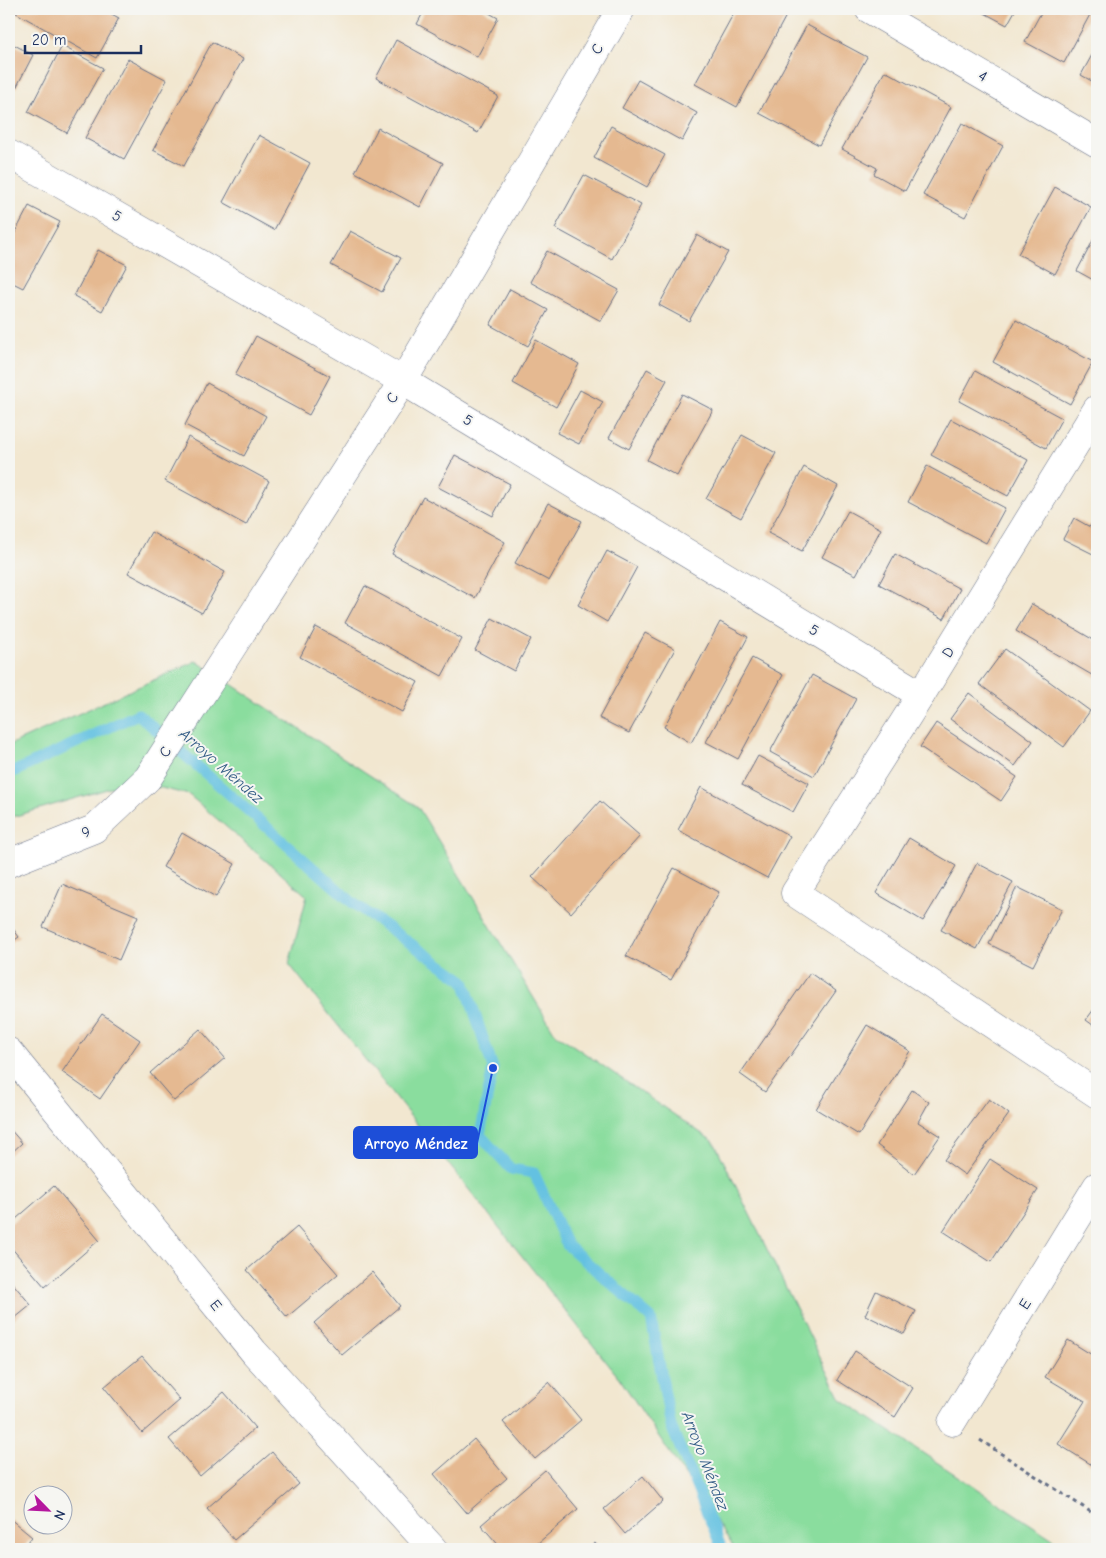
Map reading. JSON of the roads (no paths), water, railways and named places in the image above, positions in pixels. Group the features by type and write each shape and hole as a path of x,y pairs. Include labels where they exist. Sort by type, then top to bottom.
{"street":[{"name":"C","path":"148,778 403,381 620,9"},
{"name":"4","path":"870,9 1097,143"},
{"name":"5","path":"9,154 403,381 921,695"},
{"name":"D","path":"1097,409 921,695 795,893 1097,1094"},
{"name":"9","path":"9,863 94,829 148,778"},
{"name":"E","path":"9,1052 254,1352 433,1549"},
{"name":"E","path":"952,1422 1097,1186"}],"waterway":[{"name":"Arroyo Méndez","path":"9,774 138,714 353,903 464,981 493,1068 480,1135 511,1169 534,1173 567,1245 651,1318 671,1426 722,1549"}],"place":[{"name":"Arroyo Méndez","path":"493,1068"}]}
